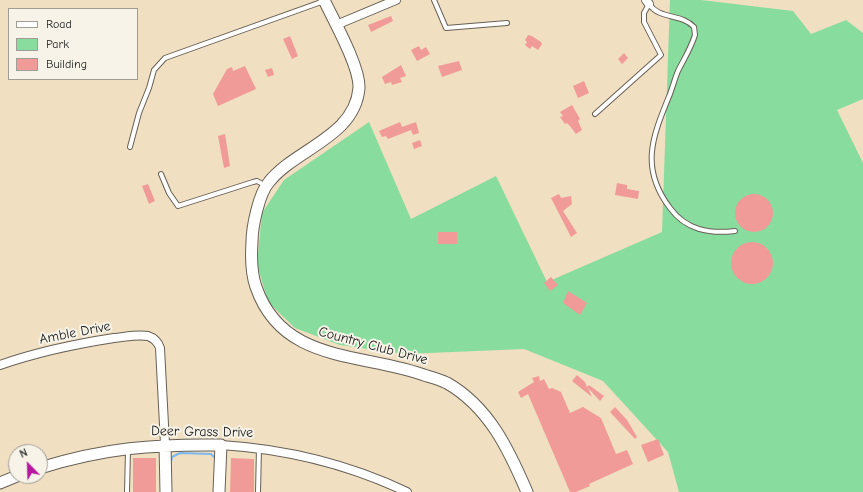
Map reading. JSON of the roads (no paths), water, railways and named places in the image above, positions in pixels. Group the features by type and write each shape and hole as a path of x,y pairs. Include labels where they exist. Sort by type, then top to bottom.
{"street":[{"name":"Country Club Drive","path":"324,0 357,74 359,88 350,115 336,131 280,170 266,186 252,225 252,269 255,286 265,309 280,328 316,349 354,359 408,369 447,383 473,404 492,424 508,448 527,492"},
{"path":"336,25 396,0"},
{"name":"Amble Drive","path":"0,365 41,352 96,341 139,336 150,337 156,340 161,352 165,444"},
{"path":"165,444 166,492"},
{"name":"Deer Grass Drive","path":"48,466 76,457 128,448 165,444 221,445 259,448 336,465 375,478 407,492"},
{"path":"220,492 221,445"}],"lane":[{"path":"130,147 139,113 149,88 154,70 165,58 324,0"},
{"path":"434,0 446,28 507,23"},
{"path":"594,114 661,56 644,22 644,13 647,2"},
{"path":"647,2 654,11 688,20 694,27 695,35 691,48 679,70 655,131 651,160 659,192 674,214 693,228 705,231 734,231"},
{"path":"161,174 169,193 178,206 257,181 266,186"},
{"path":"127,492 128,448"},
{"path":"258,492 259,448"}],"waterway":[{"path":"171,462 172,457 180,453 211,454 216,459"}]}
